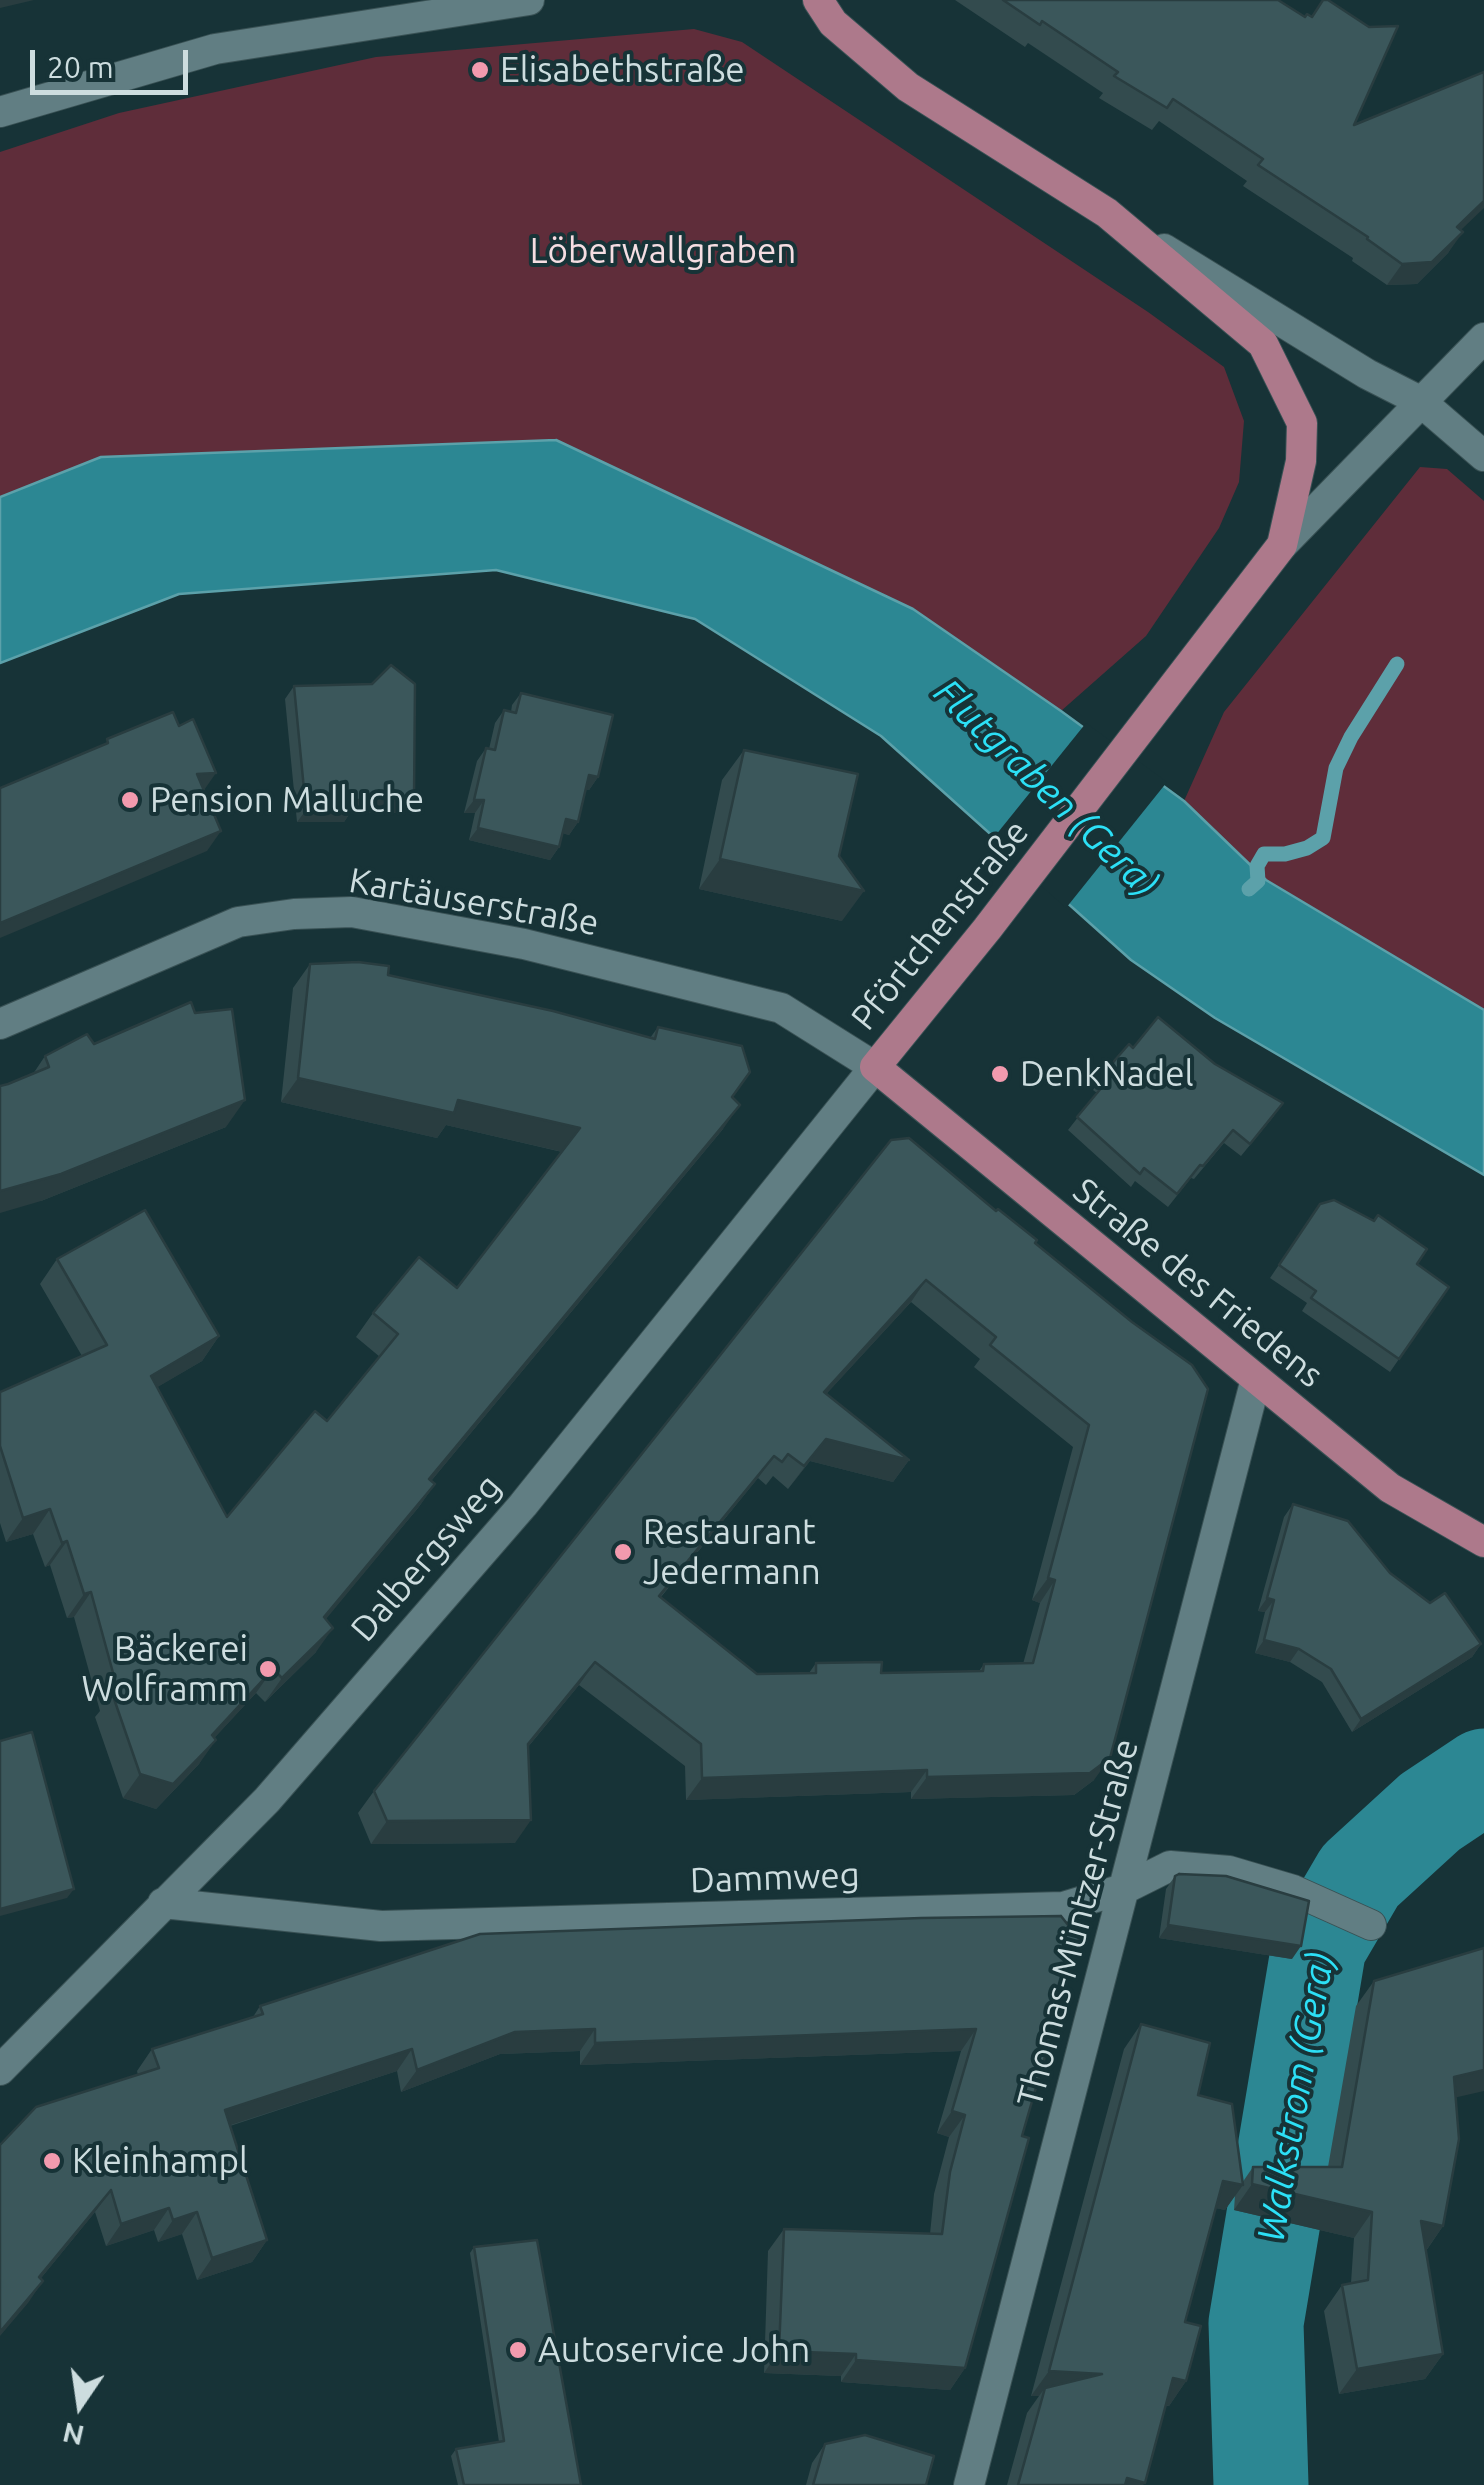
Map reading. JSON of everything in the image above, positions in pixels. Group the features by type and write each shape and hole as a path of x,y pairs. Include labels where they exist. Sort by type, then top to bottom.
{"main road":[{"name":"Pförtchenstraße","path":"818,0 834,23 908,87 1107,213 1263,344 1302,423 1301,460 1282,544 987,928 874,1066"},
{"name":"Straße des Friedens","path":"874,1066 1390,1488 1484,1542"}],"street":[{"path":"0,112 215,50 530,0"},
{"name":"Pförtchenstraße","path":"1107,213 1367,374 1420,401 1282,544"},
{"path":"1484,338 1420,401 1484,456"},
{"name":"Kartäuserstraße","path":"0,1024 238,922 294,914 352,912 524,944 781,1008 874,1066"},
{"name":"Dalbergsweg","path":"0,2070 267,1800 522,1505 874,1066"},
{"name":"Thomas-Müntzer-Straße","path":"969,2485 1256,1379"},
{"name":"Dammweg","path":"163,1903 382,1926 1063,1907 1126,1888 1170,1866 1229,1871 1293,1890 1371,1925"}],"green space":[{"name":"Löberwallgraben","path":"694,29 742,42 1148,312 1224,367 1244,421 1239,482 1219,528 1146,636 1061,711 913,609 101,457 0,497 0,152 119,113 376,57"},
{"path":"1420,467 1447,469 1484,501 1484,1010 1266,880 1184,801 1224,712"}],"water":[{"name":"Flutgraben (Gera)","path":"556,440 913,609 1184,801 1266,880 1484,1010 1484,1175 1215,1018 1131,960 881,736 695,619 496,570 179,594 0,663 0,497 101,457"}],"pier":[{"path":"1086,723 1167,782 1066,908 991,841"}],"building":[{"path":"1003,0 1278,0 1305,17 1312,17 1323,0 1328,0 1369,27 1398,26 1354,125 1484,72 1484,201 1457,227 1463,232 1432,262 1402,264 1258,165 1263,159 1173,99 1167,108 1114,76 1118,72 1042,21 1040,25"},
{"path":"391,665 415,684 414,800 352,800 353,810 306,810 294,686 372,684"},
{"path":"521,693 613,715 598,777 589,775 578,822 566,819 559,847 478,828 484,800 474,800 486,748 495,750 504,710 516,713"},
{"path":"173,712 179,726 193,719 216,773 197,774 221,831 0,923 0,788"},
{"path":"744,750 858,774 839,856 864,891 720,859"},
{"path":"358,962 389,966 388,975 553,1011 655,1039 658,1027 742,1046 750,1072 732,1097 740,1105 429,1479 435,1484 324,1617 333,1628 282,1678 273,1669 212,1735 216,1740 173,1784 140,1774 112,1693 118,1691 91,1592 84,1594 67,1541 62,1543 50,1509 23,1518 0,1446 0,1392 107,1345 57,1259 145,1210 219,1336 151,1376 227,1517 315,1411 327,1421 398,1334 373,1313 419,1257 457,1288 580,1128 458,1100 454,1113 298,1078 310,964"},
{"path":"191,1002 195,1013 232,1009 245,1100 61,1174 0,1191 0,1086 49,1067 45,1056 87,1034 94,1044"},
{"path":"1158,1017 1215,1064 1283,1103 1250,1144 1233,1130 1177,1194 1144,1168 1140,1174 1077,1117 1107,1081 1102,1077 1115,1060 1129,1044 1133,1048"},
{"path":"909,1138 1132,1322 1192,1365 1208,1389 1110,1758 1090,1773 927,1777 927,1770 702,1778 701,1744 595,1662 528,1744 531,1820 387,1821 374,1791 891,1140","holes":["926,1280 996,1337 990,1345 1089,1425 1048,1578 1055,1580 1033,1663 984,1664 983,1671 881,1673 882,1662 816,1663 816,1673 757,1674 659,1596 774,1456 782,1462 788,1454 804,1466 826,1439 909,1460 824,1392"]},
{"path":"1334,1200 1374,1221 1378,1215 1427,1249 1417,1264 1449,1287 1399,1359 1311,1298 1316,1291 1279,1265 1320,1204"},
{"path":"1293,1504 1348,1521 1390,1573 1430,1603 1445,1593 1481,1644 1361,1719 1331,1669 1299,1649 1264,1640 1274,1600 1267,1598"},
{"path":"32,1732 74,1889 0,1909 0,1741"},
{"path":"1175,1876 1226,1876 1309,1901 1301,1946 1168,1925"},
{"path":"1061,1916 1079,1939 1022,2136 1029,2138 965,2368 856,2360 856,2354 779,2351 784,2229 942,2234 950,2172 965,2115 952,2111 976,2029 595,2043 595,2029 515,2032 417,2070 412,2049 225,2110 267,2240 212,2258 197,2212 173,2220 169,2208 121,2224 111,2190 39,2277 43,2281 0,2332 0,2145 36,2107 159,2068 152,2049 263,2014 260,2006 480,1934"},
{"path":"1484,1948 1484,2070 1454,2077 1459,2139 1443,2226 1421,2221 1443,2354 1357,2369 1342,2285 1368,2280 1372,2212 1252,2184 1253,2167 1342,2167 1374,1981"},
{"path":"1141,2024 1210,2043 1198,2095 1232,2104 1243,2185 1223,2181 1185,2322 1201,2326 1186,2381 1173,2378 1145,2483 1127,2478 1125,2485 1018,2485 1045,2388 1102,2374 1049,2371"},
{"name":"Autoservice John","path":"537,2240 581,2485 464,2485 456,2449 504,2441 474,2247"},
{"path":"865,2435 934,2456 926,2485 813,2485 825,2444"}],"waterway":[{"path":"1249,889 1258,881 1257,866 1264,854 1285,854 1307,848 1323,838 1336,768 1397,664"},
{"name":"Walkstrom (Gera)","path":"1261,2485 1256,2323 1319,1946 1360,1876 1430,1812 1484,1776"}],"place":[{"name":"Elisabethstraße","path":"480,70"},
{"name":"Pension Malluche","path":"130,800"},
{"name":"DenkNadel","path":"1000,1074"},
{"name":"Restaurant Jedermann","path":"623,1552"},
{"name":"Bäckerei Wolframm","path":"268,1669"},
{"name":"Kleinhampl","path":"52,2161"},
{"name":"Autoservice John","path":"518,2350"}]}
